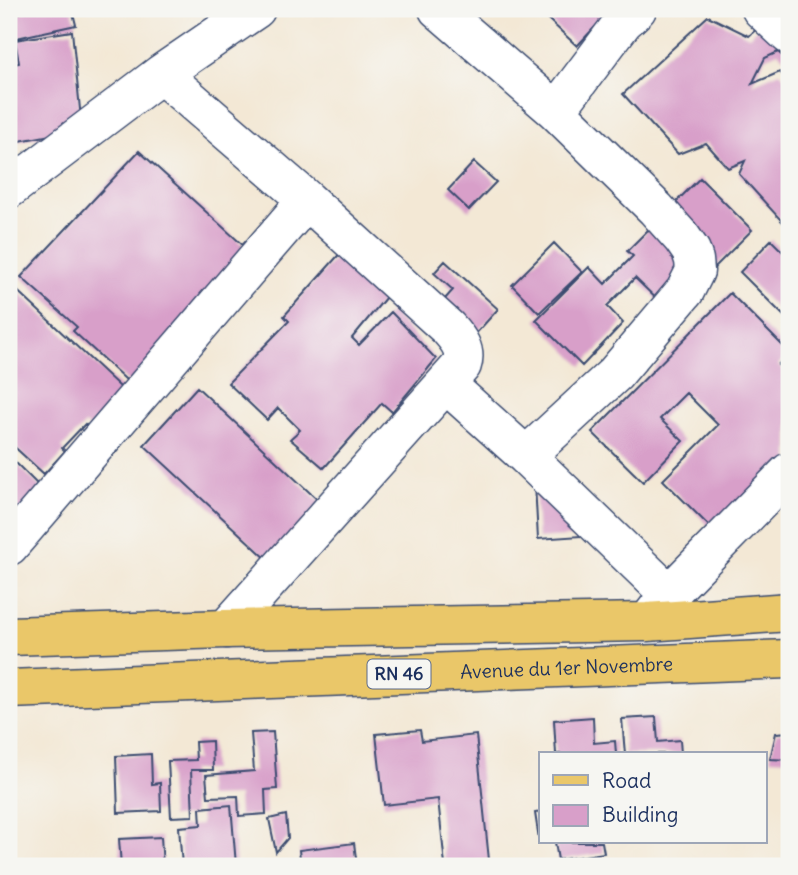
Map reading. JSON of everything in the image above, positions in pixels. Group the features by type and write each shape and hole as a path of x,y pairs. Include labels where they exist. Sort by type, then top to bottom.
{"main road":[{"path":"9,636 226,629 658,608 789,612"},
{"name":"Avenue du 1er Novembre","path":"9,690 789,659"}],"street":[{"path":"9,189 161,74 256,9"},
{"path":"438,9 556,111 656,209 691,251 695,271 685,291 615,374 526,456"},
{"path":"556,111 623,22 637,9"},
{"path":"761,9 789,35"},
{"path":"161,74 307,200 459,340 464,358 462,365 446,384 226,629"},
{"path":"9,546 307,200"},
{"path":"446,384 526,456 658,608 789,472"}],"building":[{"path":"35,9 72,9 76,25 12,39 9,15"},
{"path":"537,9 612,9 577,46"},
{"path":"778,9 789,9 789,62 778,52 765,58 752,84 780,72 789,82 789,229 739,174 745,161 728,168 706,143 678,154 623,94 708,16 749,36"},
{"path":"72,31 82,129 9,143 9,65 19,63 15,40"},
{"path":"139,151 256,257 137,390 73,331 77,327 21,277"},
{"path":"474,162 496,182 469,210 448,190"},
{"path":"700,178 752,230 670,312 635,278 607,306 623,323 582,366 536,320 589,267 605,284 633,256 627,251"},
{"path":"771,240 789,258 789,321 740,272"},
{"path":"554,243 582,272 539,313 512,285"},
{"path":"344,249 391,291 352,338 359,345 391,312 436,359 392,412 382,403 324,468 290,439 300,430 278,408 267,420 228,383 289,321 284,316"},
{"path":"445,261 498,309 471,339 437,308 453,290 434,273"},
{"path":"10,284 134,400 99,437 85,424 62,448 65,451 44,474 9,442"},
{"path":"730,293 789,352 778,365 789,376 789,471 722,539 663,480 718,425 686,393 660,419 683,441 643,482 592,432"},
{"path":"197,387 322,504 269,561 144,445"},
{"path":"9,456 46,493 9,531"},
{"path":"535,484 582,536 538,539"},
{"path":"593,717 594,743 615,741 616,752 556,752 554,720"},
{"path":"656,717 658,742 680,740 681,752 625,752 622,719"},
{"path":"420,730 422,741 476,735 489,860 445,865 438,799 384,805 376,734"},
{"path":"273,732 277,789 265,790 266,814 239,816 238,796 208,797 206,775 254,771 251,733"},
{"path":"789,732 789,760 770,759 776,733"},
{"path":"212,741 213,770 191,770 193,816 171,817 168,761 196,760 195,742"},
{"path":"151,754 152,784 160,783 161,811 118,813 116,756"},
{"path":"231,805 236,865 182,866 179,827 201,825 200,808"},
{"path":"539,812 539,839 535,813"},
{"path":"286,815 288,838 276,852 269,819"},
{"path":"161,837 163,866 121,866 119,839"},
{"path":"354,843 357,866 301,866 299,850"},
{"path":"555,844 602,844 604,853 558,860"}]}
